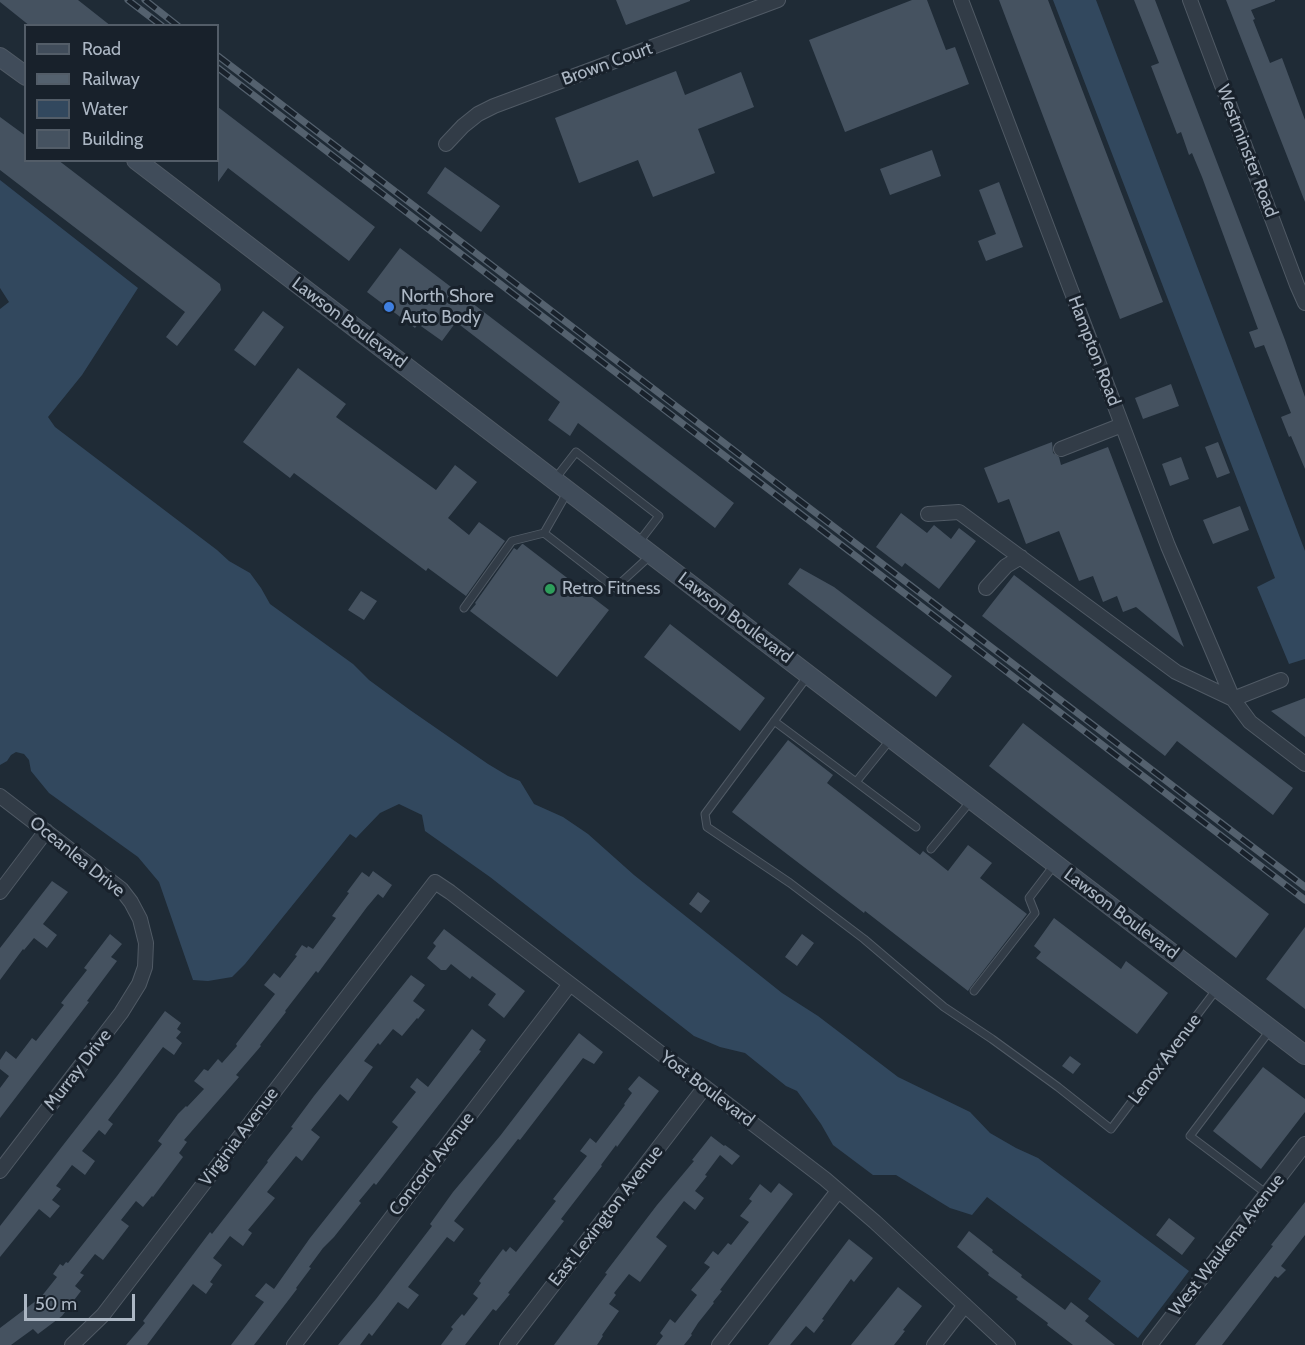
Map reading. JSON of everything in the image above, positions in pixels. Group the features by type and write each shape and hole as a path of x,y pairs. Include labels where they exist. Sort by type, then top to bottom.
{"main road":[{"path":"0,57 24,75"},
{"name":"Lawson Boulevard","path":"139,162 1305,1055"}],"street":[{"name":"Brown Court","path":"446,144 478,114 494,106 778,0"},
{"name":"Hampton Road","path":"961,0 1168,546 1233,699"},
{"name":"Westminster Road","path":"1190,0 1305,303"},
{"path":"1061,449 1122,425"},
{"path":"928,514 959,512 1176,672 1233,699 1250,722 1305,764"},
{"path":"986,588 1006,566 1021,557"},
{"path":"1233,699 1281,680"},
{"name":"Oceanlea Drive","path":"0,796 121,889 140,919 146,943 145,963"},
{"path":"0,892 46,831"},
{"name":"Yost Boulevard","path":"402,924 435,882 450,892 825,1179 1008,1345"},
{"name":"Virginia Avenue","path":"72,1345 103,1315 402,924"},
{"name":"Murray Drive","path":"0,1171 121,1013 139,984 145,963"},
{"name":"Concord Avenue","path":"294,1345 570,984"},
{"name":"East Lexington Avenue","path":"507,1345 705,1087"},
{"name":"West Waukena Avenue","path":"1150,1345 1305,1144"},
{"path":"719,1345 838,1191"},
{"path":"934,1345 965,1305"}],"lane":[{"path":"576,452 659,516 644,549 615,588 544,532 576,452"},
{"path":"464,608 512,541 544,532"},
{"path":"809,675 774,721 916,827"},
{"name":"Lenox Avenue","path":"774,721 705,813 706,827 790,883 864,939 944,1007 1058,1087 1111,1130 1218,988"},
{"path":"856,782 891,738"},
{"path":"931,849 972,800"},
{"path":"974,991 1035,913 1029,898 1055,864"},
{"path":"1267,1194 1190,1136 1271,1029"}],"water":[{"path":"1053,0 1096,0 1305,551 1305,659 1289,664 1257,587 1275,578"},
{"path":"0,180 138,288 82,375 48,417 55,427 229,561 250,573 270,604 353,664 369,680 410,710 488,764 520,781 534,804 563,817 588,834 634,875 782,993 818,1016 898,1077 970,1112 990,1133 1038,1158 1189,1271 1138,1338 1088,1299 1101,1281 987,1197 972,1215 950,1208 896,1175 873,1175 833,1145 797,1091 786,1086 745,1053 720,1047 694,1036 490,877 425,831 422,815 399,804 380,813 356,838 350,834 232,977 208,981 193,980 159,882 138,857 49,793 31,771 29,760 24,754 16,752 0,765 0,309 9,302 0,288"}],"building":[{"path":"0,0 78,0 108,24 28,24"},
{"path":"616,0 690,0 690,1 626,25"},
{"path":"912,0 927,0 946,50 955,47 969,84 845,132 809,40"},
{"path":"999,0 1048,0 1163,302 1120,319"},
{"path":"1134,0 1155,0 1285,340 1305,397 1305,469 1281,417 1291,413 1264,345 1255,348 1249,332 1258,329 1202,177 1192,153 1189,155 1181,132 1177,134 1151,66 1159,63"},
{"path":"1226,0 1275,0 1251,10 1270,63 1282,58 1305,120 1305,202"},
{"path":"676,71 685,95 741,72 754,107 698,129 715,173 653,197 638,160 579,183 555,118"},
{"path":"219,108 375,227 349,261 228,168 218,182"},
{"path":"0,117 24,135 24,162 61,162 220,284 221,290 177,346 166,337 185,312 0,170"},
{"path":"932,150 941,176 890,195 880,169"},
{"path":"445,167 500,206 481,232 427,193"},
{"path":"999,182 1023,247 986,261 978,241 996,234 979,190"},
{"path":"400,248 734,503 715,528 578,423 570,436 548,420 560,402 456,322 442,341 418,324 415,328 367,292"},
{"path":"263,311 284,327 255,366 234,350"},
{"path":"298,368 346,404 336,417 436,490 455,465 477,482 448,518 469,535 479,522 505,541 466,596 428,568 426,571 294,473 290,478 243,442"},
{"path":"1171,384 1179,406 1143,419 1135,398"},
{"path":"1052,442 1053,453 1059,457 1061,465 1108,447 1184,647 1136,607 1123,612 1117,596 1103,602 1093,576 1079,581 1059,531 1026,544 1009,499 998,503 984,468"},
{"path":"1218,442 1230,473 1217,478 1205,447"},
{"path":"1181,457 1189,479 1170,486 1162,464"},
{"path":"1240,506 1249,530 1213,544 1203,520"},
{"path":"901,513 927,533 934,525 951,539 959,528 976,541 939,589 905,563 902,567 876,547"},
{"path":"522,544 609,610 557,677 470,611 514,548 517,550"},
{"path":"800,568 834,587 952,676 936,697 788,584"},
{"path":"1014,575 1293,788 1273,815 1177,741 1165,756 982,616"},
{"path":"361,591 377,601 364,620 348,610"},
{"path":"670,624 765,698 740,731 644,657"},
{"path":"1305,698 1305,737 1271,711"},
{"path":"1023,723 1269,914 1236,958 989,766"},
{"path":"788,740 833,775 827,783 920,855 923,851 948,871 968,845 992,863 980,878 1027,914 968,991 732,812"},
{"path":"373,871 392,885 383,898 378,894 367,907 318,973 316,971 261,1046 236,1075 239,1077 184,1140 187,1142 179,1153 183,1157 153,1197 143,1207 136,1201 121,1220 129,1226 103,1260 95,1254 80,1273 84,1275 75,1286 81,1291 62,1316 38,1334 33,1329 11,1345 0,1345 0,1328 41,1297 57,1277 53,1274 60,1264 63,1266 66,1262 68,1263 162,1144 158,1141 178,1114 204,1089 194,1081 204,1069 208,1071 218,1059 222,1063 237,1046 236,1044 275,994 264,985 274,973 280,978 297,956 295,955 302,945 313,949 336,918 332,916 362,872 369,877"},
{"path":"52,881 68,892 43,924 57,935 47,948 34,938 0,980 0,948"},
{"path":"698,892 710,901 701,913 689,904"},
{"path":"1054,918 1121,969 1126,961 1168,993 1137,1034 1036,958 1041,952 1034,946"},
{"path":"1305,927 1305,1009 1266,979"},
{"path":"444,929 525,991 504,1018 488,1005 496,994 472,976 470,979 451,964 446,970 441,970 427,958 436,946 433,943"},
{"path":"110,934 122,944 111,957 117,961 87,1001 89,1002 0,1118 0,1088 9,1076 0,1069 0,1060 6,1051 16,1059 32,1038 36,1041 64,1005 61,1003 87,970 84,968"},
{"path":"802,934 814,943 797,966 785,957"},
{"path":"411,975 425,985 413,1001 425,1010 402,1036 393,1029 364,1061 373,1067 348,1101 340,1094 311,1130 320,1137 302,1161 296,1156 267,1192 275,1198 248,1230 252,1233 243,1246 230,1236 213,1258 222,1265 210,1282 213,1284 206,1294 193,1284 147,1345 126,1345 145,1323 143,1321 210,1232 212,1234 268,1162 314,1096"},
{"path":"165,1011 181,1023 177,1029 181,1032 176,1038 182,1043 174,1055 163,1047 108,1120 113,1124 105,1135 99,1130 82,1151 95,1161 85,1175 72,1165 56,1186 61,1189 52,1200 60,1206 50,1218 39,1209 0,1257 0,1226"},
{"path":"472,1029 486,1040 479,1050 481,1051 376,1185 374,1183 359,1201 361,1203 323,1248 297,1289 254,1345 231,1345 264,1302 255,1296 266,1283 274,1289 310,1238 398,1127 392,1122 416,1092 410,1087 417,1078 428,1087"},
{"path":"579,1033 603,1052 594,1064 583,1058 454,1221 464,1229 454,1242 447,1237 408,1287 419,1295 408,1309 398,1302 372,1336 369,1333 360,1345 338,1345 432,1226 430,1224 453,1192 500,1136"},
{"path":"1070,1056 1081,1064 1073,1074 1062,1066"},
{"path":"1263,1067 1305,1099 1305,1112 1261,1169 1213,1131"},
{"path":"639,1076 659,1091 561,1219 564,1221 508,1293 510,1294 496,1311 493,1309 465,1345 441,1345 453,1329 451,1327 462,1314 464,1316 478,1298 473,1294 481,1283 479,1281 503,1249 506,1252 510,1247 516,1252 556,1201 553,1199 587,1156 580,1151 590,1138 596,1143 625,1105 632,1093 628,1089"},
{"path":"711,1136 740,1156 732,1165 720,1155 695,1191 704,1198 695,1210 684,1201 656,1237 667,1246 640,1282 629,1274 614,1293 616,1295 609,1304 619,1311 597,1345 554,1345 607,1274 605,1273 694,1161 692,1160"},
{"path":"779,1183 793,1194 720,1290 722,1291 698,1323 692,1335 684,1345 656,1345 663,1336 660,1333 670,1319 675,1323 697,1295 691,1290 710,1267 704,1263 713,1251 718,1255 728,1243 731,1245 749,1222 740,1216 752,1201 749,1199 760,1184 771,1193"},
{"path":"1305,1202 1305,1235 1281,1266 1286,1270 1278,1278 1275,1276 1222,1345 1195,1345 1273,1246 1271,1245"},
{"path":"1169,1218 1195,1238 1182,1255 1156,1235"},
{"path":"969,1231 1022,1275 1021,1277 1065,1310 1071,1302 1089,1316 1085,1321 1115,1345 1073,1345 1047,1325 1048,1323 1016,1299 1018,1297 988,1275 989,1273 957,1247"},
{"path":"849,1239 873,1258 854,1282 851,1279 814,1333 806,1326 790,1345 768,1345"},
{"path":"898,1287 922,1306 894,1345 851,1345"}],"railway":[{"path":"128,0 159,24"},
{"path":"145,0 175,24"},
{"path":"219,57 1305,887"},
{"path":"219,69 1305,900"}],"place":[{"name":"North Shore Auto Body","path":"389,307"},
{"name":"Retro Fitness","path":"550,589"}]}
